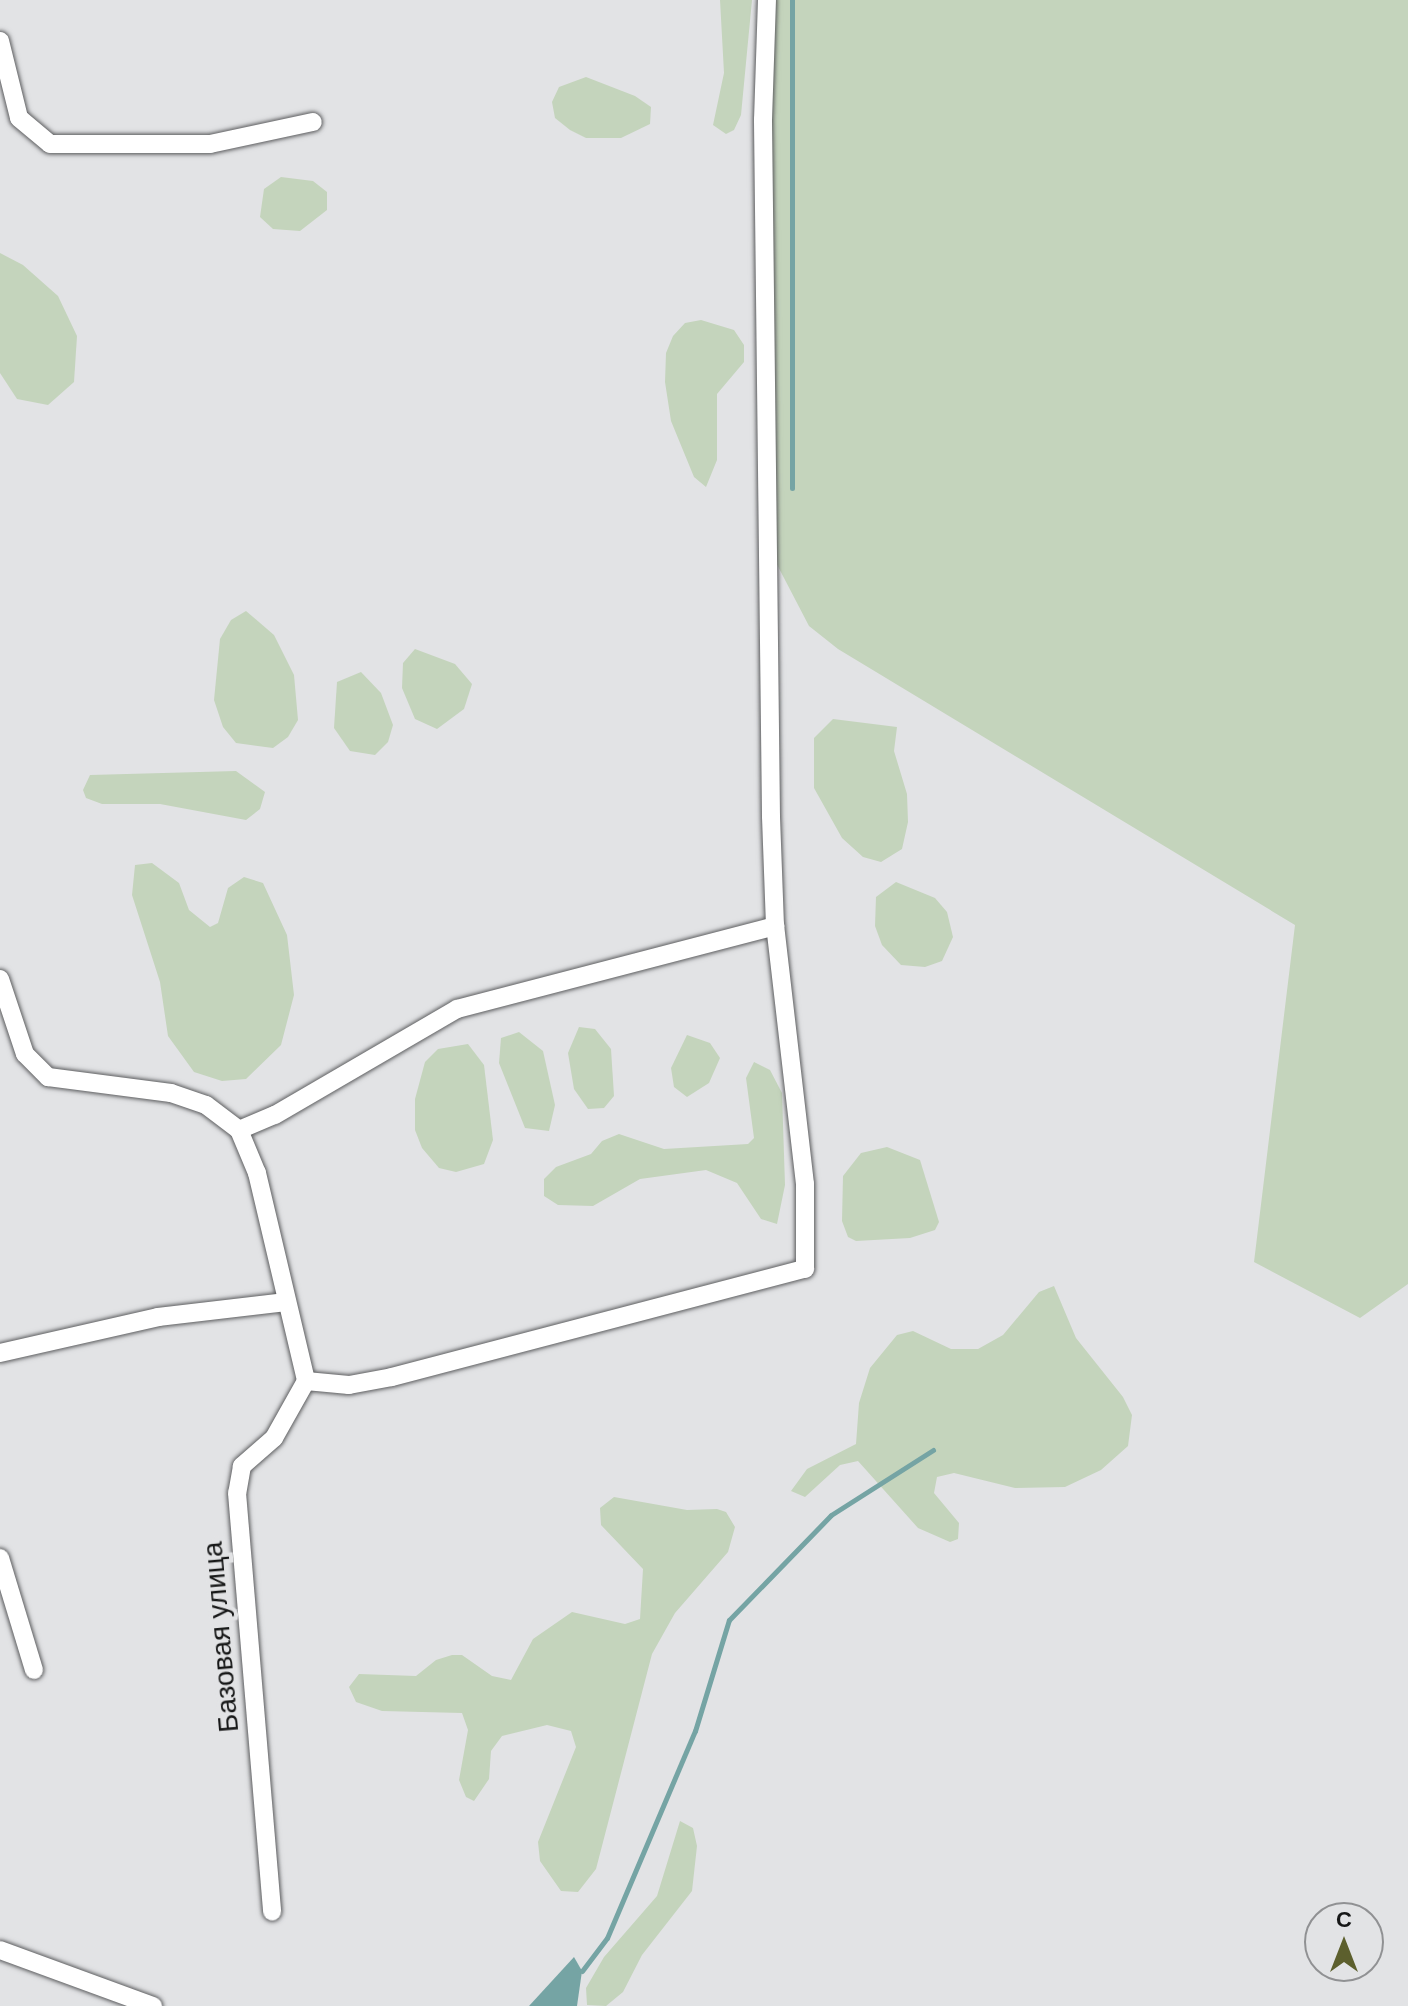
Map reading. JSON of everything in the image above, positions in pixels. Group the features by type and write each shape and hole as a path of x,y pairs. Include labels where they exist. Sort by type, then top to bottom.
{"street":[{"path":"0,979 25,1054 48,1077 187,1097 239,1130 257,1173 306,1381 349,1385 392,1377 805,1269 805,1184 775,926 765,307 767,0"},
{"path":"0,41 19,118 50,144 210,144 313,122"},
{"path":"239,1130 275,1115 312,1089 457,1009 775,926"},
{"path":"0,1353 158,1317 286,1302"},
{"name":"Базовая улица","path":"272,1912 237,1493 242,1466 274,1438 306,1381"},
{"path":"0,1558 3,1582 34,1670"},
{"path":"0,1950 153,2006"}],"green space":[{"path":"720,0 752,0 741,115 734,130 726,134 713,125 724,73"},
{"path":"767,0 1408,0 1408,1284 1360,1318 1254,1262 1295,925 838,649 809,626 771,553"},
{"path":"586,77 635,96 651,107 650,124 621,138 586,138 570,130 555,118 552,102 559,87"},
{"path":"281,177 313,181 327,192 327,210 300,231 273,229 260,217 264,189"},
{"path":"0,253 23,265 58,296 77,336 74,382 48,405 17,399 0,373"},
{"path":"701,320 734,330 744,345 744,362 717,394 717,460 706,487 694,477 671,421 665,382 666,353 673,336 685,323"},
{"path":"246,611 274,635 294,675 298,720 288,737 273,748 236,743 223,727 214,700 220,639 231,620"},
{"path":"415,649 455,664 472,684 464,709 437,729 415,719 402,688 403,663"},
{"path":"361,672 381,693 393,725 388,742 375,755 350,751 334,728 337,682"},
{"path":"833,719 897,727 894,751 907,794 908,822 902,849 881,862 863,857 842,838 814,788 814,738"},
{"path":"236,771 265,792 260,809 246,820 160,804 102,804 86,798 83,790 90,775"},
{"path":"152,863 179,883 189,910 210,927 218,923 228,888 244,877 263,883 287,935 294,995 281,1045 246,1079 222,1081 194,1072 168,1036 160,982 132,895 135,865"},
{"path":"896,882 935,898 947,912 953,937 942,961 925,967 901,965 882,945 875,926 876,897"},
{"path":"579,1027 595,1029 611,1049 614,1096 604,1108 588,1109 574,1089 568,1053"},
{"path":"519,1032 543,1051 555,1105 549,1131 525,1128 499,1063 501,1038"},
{"path":"687,1035 710,1043 720,1058 709,1083 687,1097 674,1087 671,1068"},
{"path":"468,1044 484,1065 493,1140 484,1164 456,1172 439,1168 422,1148 415,1130 415,1099 425,1062 438,1049"},
{"path":"754,1062 770,1070 782,1093 785,1185 777,1224 761,1219 737,1183 706,1170 640,1179 593,1206 558,1205 544,1196 544,1179 556,1167 591,1154 602,1141 619,1134 664,1149 748,1144 754,1138 746,1078"},
{"path":"887,1147 920,1160 939,1222 935,1230 910,1238 856,1241 848,1237 842,1221 843,1176 861,1153"},
{"path":"1054,1286 1076,1338 1123,1397 1132,1415 1128,1446 1101,1470 1065,1487 1015,1488 954,1473 937,1477 934,1493 959,1523 958,1539 950,1542 918,1528 858,1461 840,1465 805,1497 791,1491 807,1469 856,1444 859,1403 870,1368 897,1335 913,1331 951,1349 978,1349 1003,1335 1039,1292"},
{"path":"614,1497 687,1510 717,1509 726,1512 735,1527 728,1552 675,1613 652,1654 596,1869 578,1892 561,1891 540,1861 538,1842 576,1747 571,1731 547,1725 502,1736 491,1751 489,1779 474,1801 466,1797 459,1780 468,1730 462,1713 382,1711 356,1702 349,1687 359,1674 416,1676 436,1660 452,1655 462,1655 492,1676 511,1680 533,1639 572,1612 625,1624 640,1619 643,1569 601,1525 600,1508"},
{"path":"680,1821 693,1828 697,1846 692,1891 642,1955 623,1992 606,2006 587,2005 586,1988 604,1957 657,1896"}],"water":[{"path":"574,1957 582,1971 577,2006 529,2006"}],"waterway":[{"path":"792,0 792,488"},
{"path":"582,1971 607,1938 695,1731 729,1620 831,1515 933,1450"}]}
